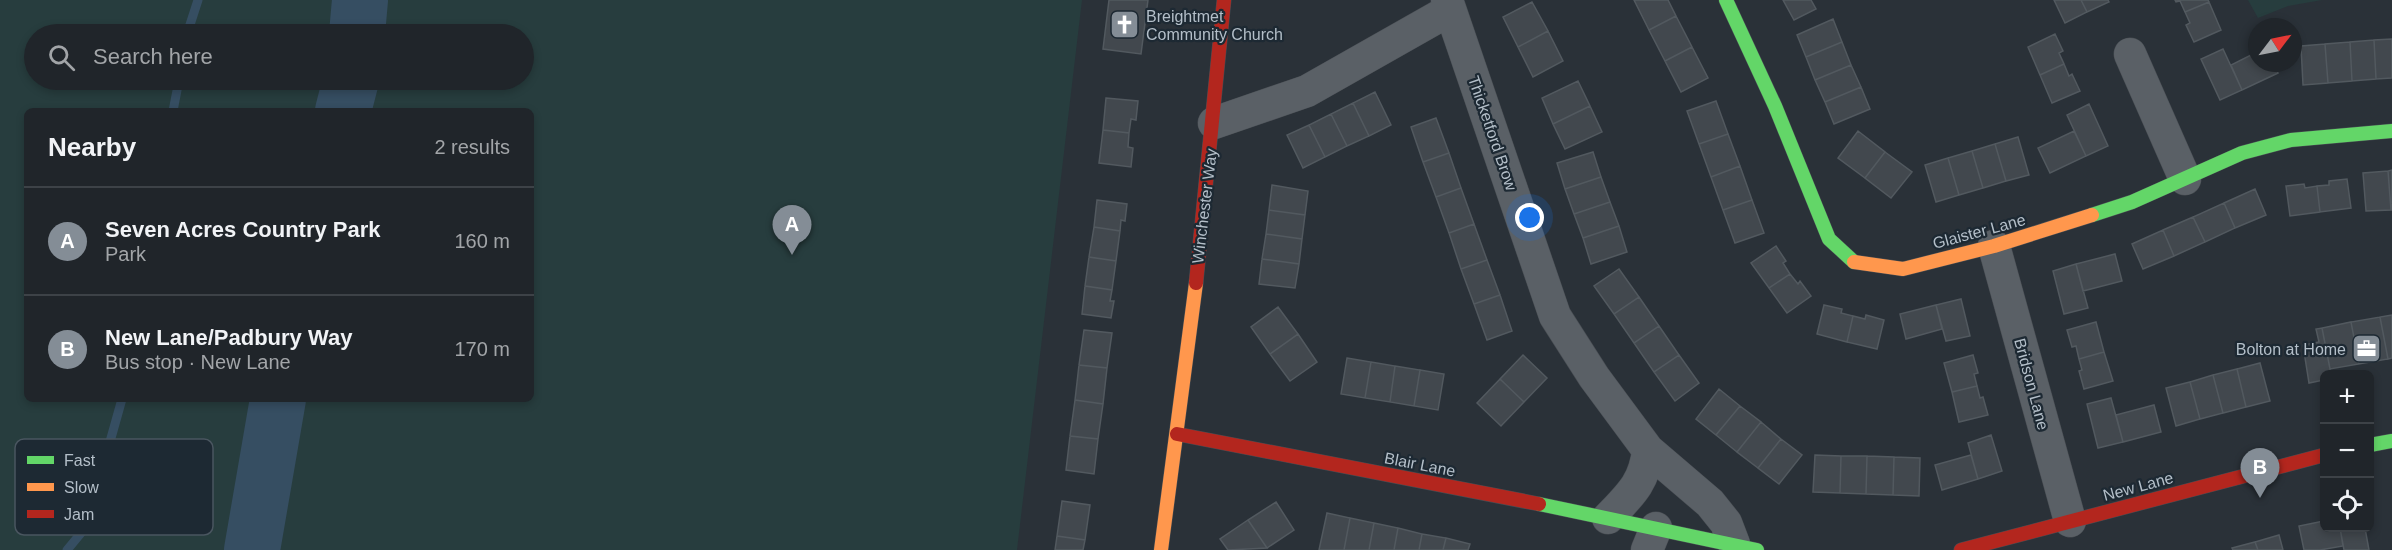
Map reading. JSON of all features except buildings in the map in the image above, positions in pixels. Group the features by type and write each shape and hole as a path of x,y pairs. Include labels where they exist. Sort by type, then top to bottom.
{"street":[{"name":"Winchester Way","path":"1161,550 1214,123 1224,0"},
{"name":"Glaister Lane","path":"1726,0 1775,106 1829,239 1851,261 1874,266 1903,269 1994,246 2132,202 2242,153 2291,140 2392,131"},
{"path":"1214,123 1307,90 1448,5"},
{"name":"Thicketford Brow","path":"1448,5 1555,316 1594,377 1648,450 1710,503 1745,547"},
{"path":"2130,54 2185,179"},
{"name":"Bridson Lane","path":"1994,246 2070,521"},
{"name":"Blair Lane","path":"1177,434 1608,518 1652,539"},
{"path":"1608,518 1635,490 1647,467 1648,450"},
{"name":"New Lane","path":"1961,550 2320,456"},
{"path":"1652,539 1745,547"}],"green space":[{"path":"0,0 1082,0 1017,550 0,550"},
{"path":"2248,0 2322,0 2288,6 2258,18"}],"waterway":[{"path":"190,24 198,0"},
{"path":"358,24 360,0"},
{"path":"174,108 177,90"},
{"path":"344,108 348,90"},
{"path":"111,439 121,402"},
{"path":"252,550 277,402"},
{"path":"67,550 79,535"}],"traffic: fast":[{"path":"1726,0 1775,106 1829,239 1854,262"},
{"path":"2092,215 2132,202 2242,153 2291,140 2392,131"},
{"path":"2374,444 2392,441"},
{"path":"1539,504 1757,550"}],"traffic: slow":[{"path":"1854,262 1903,269 1994,246 2092,215"},
{"path":"1161,550 1196,283"}],"traffic: jam":[{"path":"1196,283 1224,0"},
{"path":"1177,434 1539,504"},
{"path":"1961,550 2320,456"}],"place":[{"name":"Breightmet Community Church","path":"1125,25"},
{"name":"Seven Acres Country Park","path":"792,255"},
{"name":"Bolton at Home","path":"2367,349"},
{"name":"New Lane/Padbury Way","path":"2260,498"}]}
